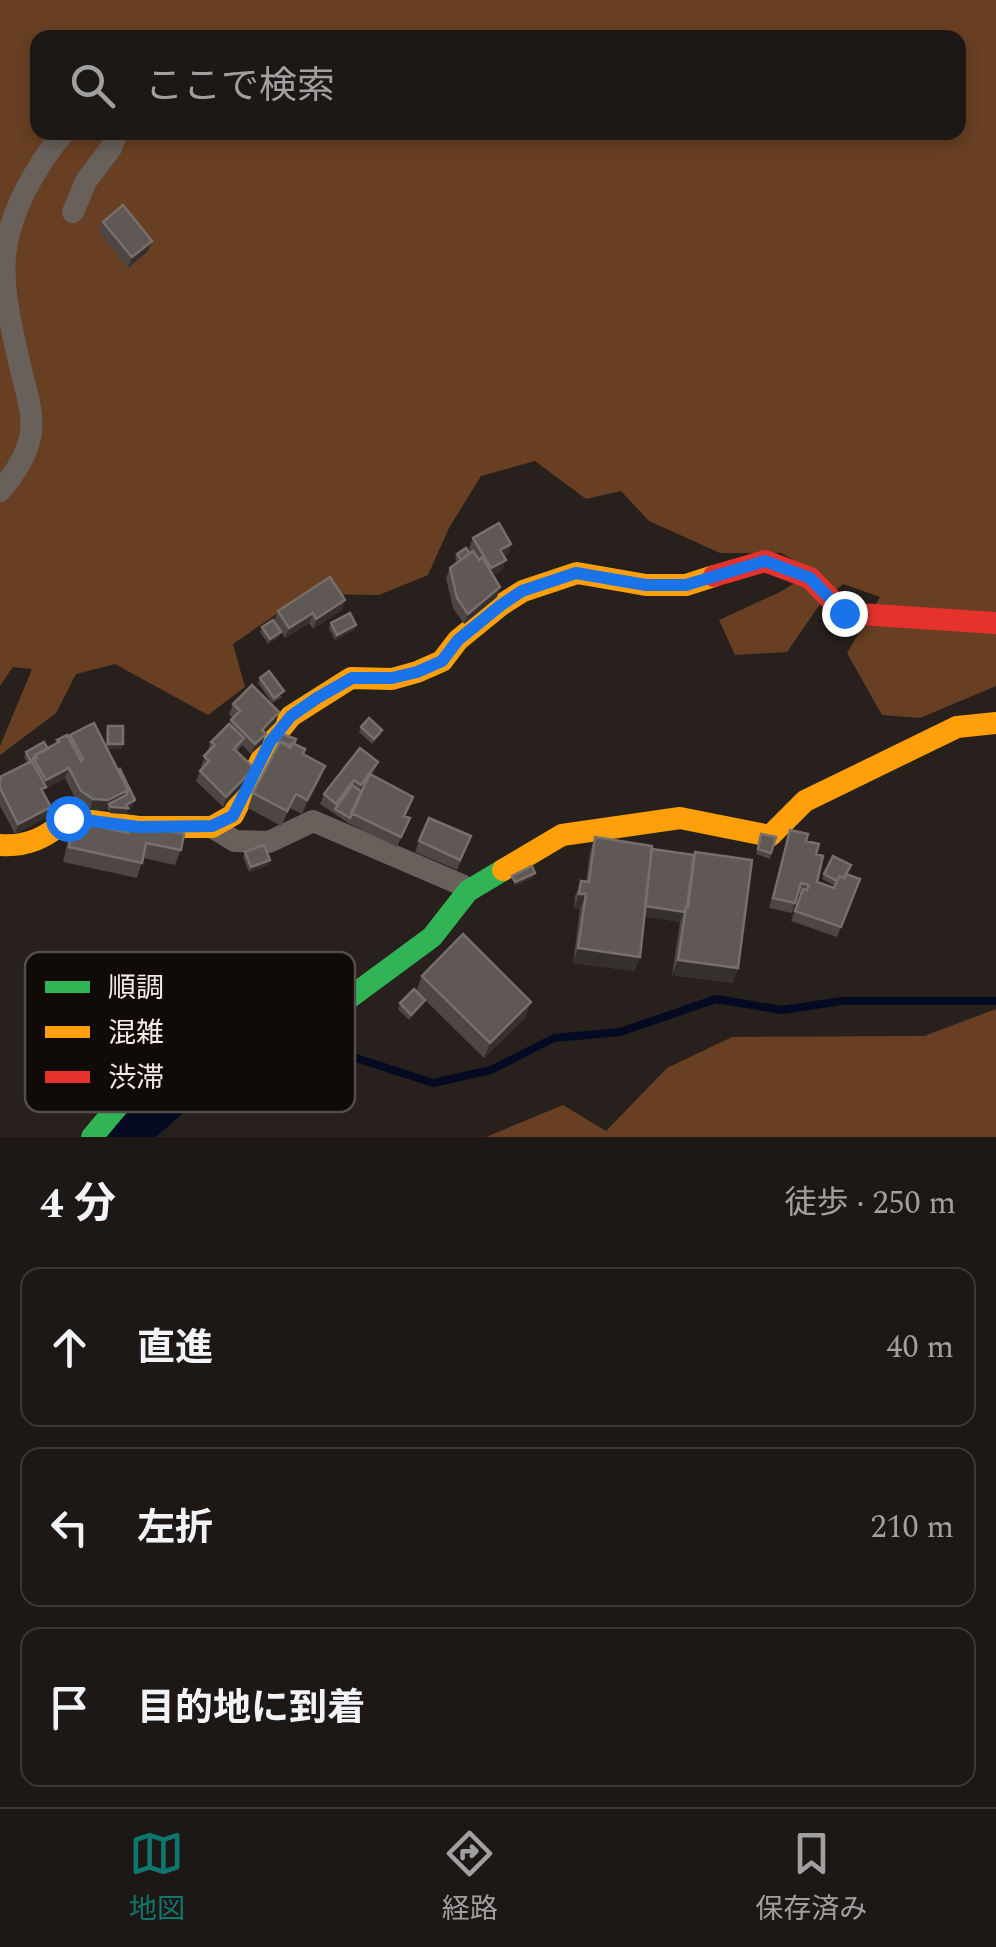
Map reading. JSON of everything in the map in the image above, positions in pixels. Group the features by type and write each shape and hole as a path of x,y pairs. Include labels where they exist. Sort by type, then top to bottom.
{"street":[{"path":"0,490 16,474 31,436 30,408 8,317 5,256 15,212 32,178 58,140"},
{"path":"73,212 86,181 111,148 112,140"},
{"path":"0,845 35,842 52,835 68,818 139,827 212,826 233,816 270,742 291,716 352,678 392,678 442,661 458,640 522,591 576,573 646,585 686,585 765,561 810,578 844,613 996,623"},
{"path":"355,994 432,937 468,892 562,836 680,818 770,836 805,801 956,727 996,723"},
{"path":"212,826 235,841 270,842 313,821 462,885 468,892"},
{"path":"92,1137 113,1112"}],"shaded area":[{"path":"0,0 996,0 996,686 920,718 882,715 847,653 880,597 843,584 818,607 787,652 735,655 719,620 780,592 814,571 781,553 720,553 649,521 621,491 586,499 535,461 481,476 449,528 428,575 379,595 306,594 233,644 245,687 208,715 115,664 76,674 56,713 0,755 0,746 32,669 13,667 0,686"},
{"path":"996,1009 996,1137 486,1137 563,1105 606,1131 667,1068 732,1037 924,1036"}],"building":[{"path":"123,205 152,241 132,257 103,222"},
{"path":"499,523 511,544 500,550 506,560 491,568 473,538"},
{"path":"466,548 470,553 461,560 457,554"},
{"path":"473,551 479,560 482,557 500,587 468,614 457,598 450,568"},
{"path":"330,577 345,600 316,619 313,613 289,628 278,611"},
{"path":"350,613 356,625 337,635 331,623"},
{"path":"273,620 281,632 270,639 262,627"},
{"path":"269,671 284,691 274,698 260,678"},
{"path":"252,685 279,712 255,744 231,720 240,711 233,704"},
{"path":"369,718 382,730 374,739 361,727"},
{"path":"94,723 128,790 108,800 93,799 81,791 69,768 46,780 34,759 67,735 81,761 70,735"},
{"path":"229,724 244,738 234,749 254,768 226,797 200,771 209,761 204,756 215,745 211,742"},
{"path":"108,726 123,726 123,744 108,744"},
{"path":"282,734 296,739 294,744 279,741"},
{"path":"44,742 48,749 35,755 31,762 26,752"},
{"path":"280,742 290,748 292,743 305,749 303,754 325,766 307,800 296,794 287,811 253,793"},
{"path":"360,748 378,762 361,785 354,780 336,804 324,794"},
{"path":"32,761 46,787 41,789 51,807 18,824 0,788 0,777"},
{"path":"120,769 135,800 126,805 128,808 109,804 128,790"},
{"path":"370,774 413,797 404,816 410,818 401,837 351,813"},
{"path":"352,785 362,792 350,818 335,809"},
{"path":"429,818 471,836 460,860 419,841"},
{"path":"74,821 128,833 130,823 184,834 181,850 146,843 142,863 69,847"},
{"path":"790,830 808,834 806,841 819,844 816,854 823,856 817,882 834,888 839,876 860,879 841,927 795,911 803,889 807,890 809,885 801,883 795,903 773,898"},
{"path":"761,834 776,837 771,853 758,849"},
{"path":"595,837 652,846 640,957 578,948 586,894 579,894 581,881 589,882"},
{"path":"264,845 270,860 251,867 245,852"},
{"path":"652,849 694,855 684,912 645,906"},
{"path":"695,852 752,860 738,968 678,960"},
{"path":"833,856 851,865 844,878 839,876 837,881 824,874"},
{"path":"532,866 535,873 515,882 512,876"},
{"path":"463,934 531,1002 490,1043 422,976"},
{"path":"414,989 425,1000 411,1015 400,1003"}],"waterway":[{"path":"355,1058 433,1083 491,1070 554,1038 620,1032 716,999 782,1010 842,1001 996,1001"},
{"path":"124,1137 153,1112"}],"traffic: fast":[{"path":"355,994 432,937 468,891 503,870"},
{"path":"92,1137 113,1112"}],"traffic: slow":[{"path":"0,845 37,839 68,818 139,827 212,827 233,815 270,742 291,716 351,678 392,679 442,661 458,640 523,591 577,573 646,585 686,585 714,576"},
{"path":"503,870 562,835 680,818 770,836 805,801 957,727 996,723"}],"traffic: jam":[{"path":"714,576 765,561 810,578 844,613 996,623"}],"route":[{"path":"68,818 139,827 212,826 233,816 270,742 291,716 352,678 392,678 442,661 458,640 522,591 576,573 646,585 686,585 765,561 810,578 844,613"}]}
